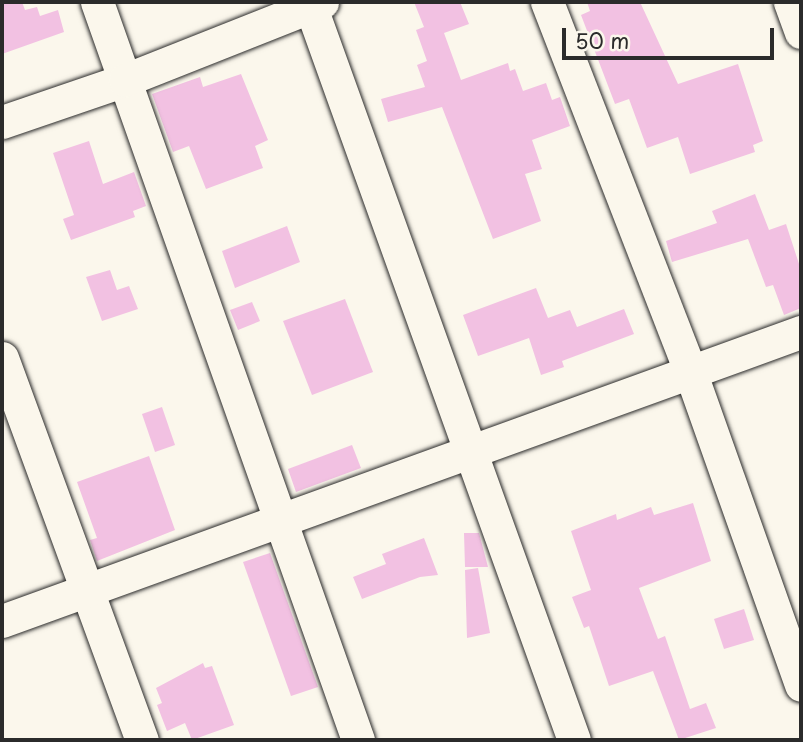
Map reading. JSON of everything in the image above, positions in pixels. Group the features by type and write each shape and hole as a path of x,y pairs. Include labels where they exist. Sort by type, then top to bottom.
{"street":[{"path":"97,2 358,740"},
{"path":"547,2 690,371 801,685"},
{"path":"790,2 801,32"},
{"path":"2,122 125,80 314,3 468,452 574,740"},
{"path":"2,621 801,332"},
{"path":"2,358 142,740"}],"building":[{"path":"2,2 22,2 25,10 37,7 40,16 58,10 64,32 2,54"},
{"path":"414,2 460,2 469,24 444,33 461,80 508,63 510,71 515,69 523,91 546,83 552,100 560,97 570,126 532,140 542,169 525,174 541,221 493,239 442,107 388,122 381,99 425,87 417,65 427,61 416,30 424,27"},
{"path":"587,2 640,2 678,84 738,64 763,141 753,145 755,152 690,174 678,137 647,148 629,99 615,104 581,15 590,11"},
{"path":"241,74 268,140 255,146 263,168 206,189 189,146 173,152 152,94 200,77 203,87"},
{"path":"89,141 103,184 134,172 146,206 133,211 135,217 71,240 63,219 74,215 53,153"},
{"path":"755,194 769,230 786,224 801,270 801,308 784,315 773,285 766,287 748,239 672,262 666,241 717,223 712,211"},
{"path":"287,226 300,262 235,288 222,251"},
{"path":"110,270 117,290 129,286 138,309 102,321 86,277"},
{"path":"536,288 548,318 570,310 577,327 624,309 634,334 562,361 564,367 541,375 529,338 478,356 463,315"},
{"path":"345,299 373,372 312,395 283,321"},
{"path":"252,302 260,321 238,330 230,310"},
{"path":"162,407 175,445 155,452 142,414"},
{"path":"352,445 361,468 296,492 288,469"},
{"path":"149,456 175,530 97,561 90,540 97,538 77,482"},
{"path":"693,503 711,561 639,588 658,639 665,636 690,709 706,703 716,728 679,740 653,671 609,686 589,626 584,628 572,597 591,590 571,531 616,514 617,520 651,507 654,515"},
{"path":"464,533 479,533 488,567 465,567"},
{"path":"424,538 438,575 420,577 362,599 353,577 386,564 382,554"},
{"path":"270,553 318,687 291,696 243,562"},
{"path":"478,568 490,633 467,638 465,570"},
{"path":"744,609 754,640 724,649 714,619"},
{"path":"203,663 205,668 212,666 234,725 192,740 185,723 167,731 157,705 162,703 156,688"}]}
